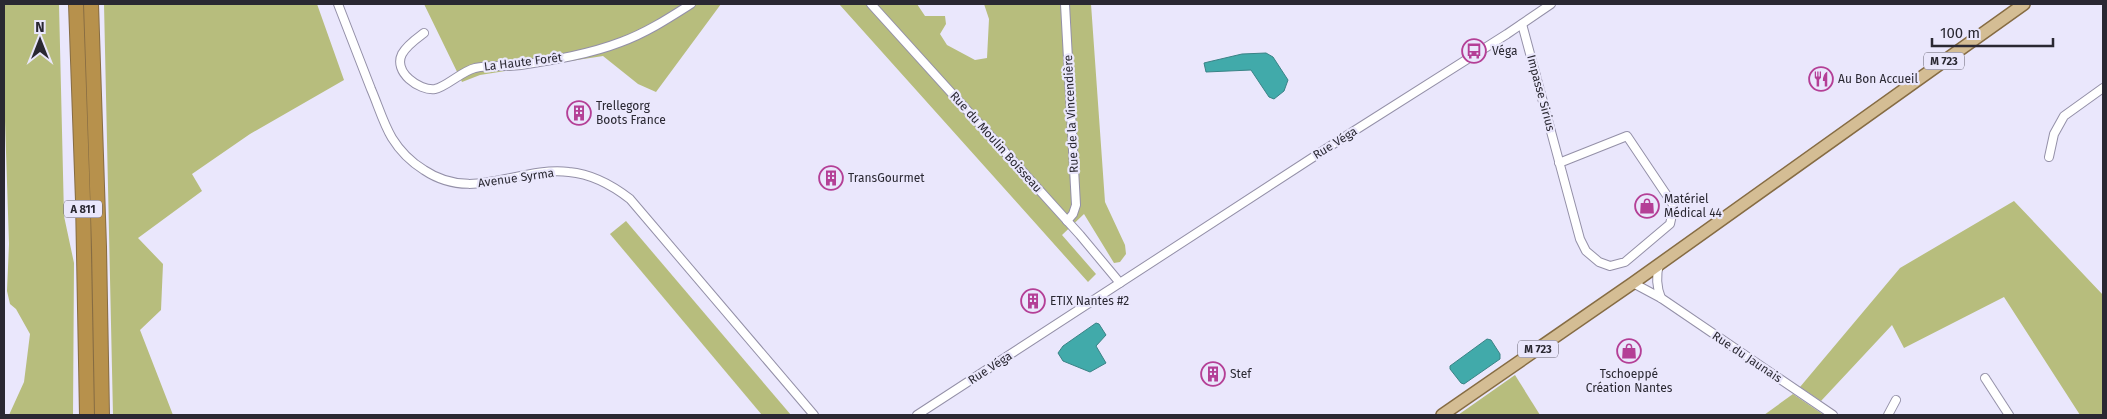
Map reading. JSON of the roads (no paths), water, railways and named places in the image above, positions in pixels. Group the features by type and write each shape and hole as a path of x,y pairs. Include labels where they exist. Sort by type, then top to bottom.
{"highway":[{"name":"A 811","path":"76,4 83,201 87,415"},
{"name":"A 811","path":"91,4 99,237 102,415"}],"main road":[{"name":"M 723","path":"1442,415 1633,283 2024,4"}],"street":[{"name":"Avenue Syrma","path":"338,4 392,138 413,163 443,180 460,184 481,184 550,172 568,171 602,180 616,188 630,199 814,415"},
{"name":"La Haute Forêt","path":"424,33 410,44 402,55 401,64 406,76 419,88 436,89 475,68 518,66 575,56 622,42 691,4"},
{"name":"Rue du Moulin Boisseau","path":"871,4 1067,221 1116,285"},
{"name":"Rue de la Vincendière","path":"1065,4 1076,205 1073,214 1067,221"},
{"name":"Rue Véga","path":"917,415 1551,4"},
{"name":"Impasse Sirius","path":"1522,24 1580,239 1586,251 1599,262 1610,266 1625,262 1670,224 1674,206 1627,136 1560,163"},
{"path":"2049,157 2054,134 2064,116 2103,88"},
{"path":"1659,264 1657,274 1658,290 1661,298"},
{"name":"Rue du Jaunais","path":"1633,283 1661,298 1833,415"},
{"path":"1985,378 2009,415"},
{"path":"1888,415 1896,400"}],"place":[{"name":"Véga","path":"1474,51"},
{"name":"Au Bon Accueil","path":"1821,79"},
{"name":"Trellegorg Boots France","path":"579,113"},
{"name":"TransGourmet","path":"831,178"},
{"name":"Matériel Médical 44","path":"1647,206"},
{"name":"ETIX Nantes #2","path":"1033,301"},
{"name":"Tschoeppé Création Nantes","path":"1629,351"},
{"name":"Stef","path":"1213,374"}]}
